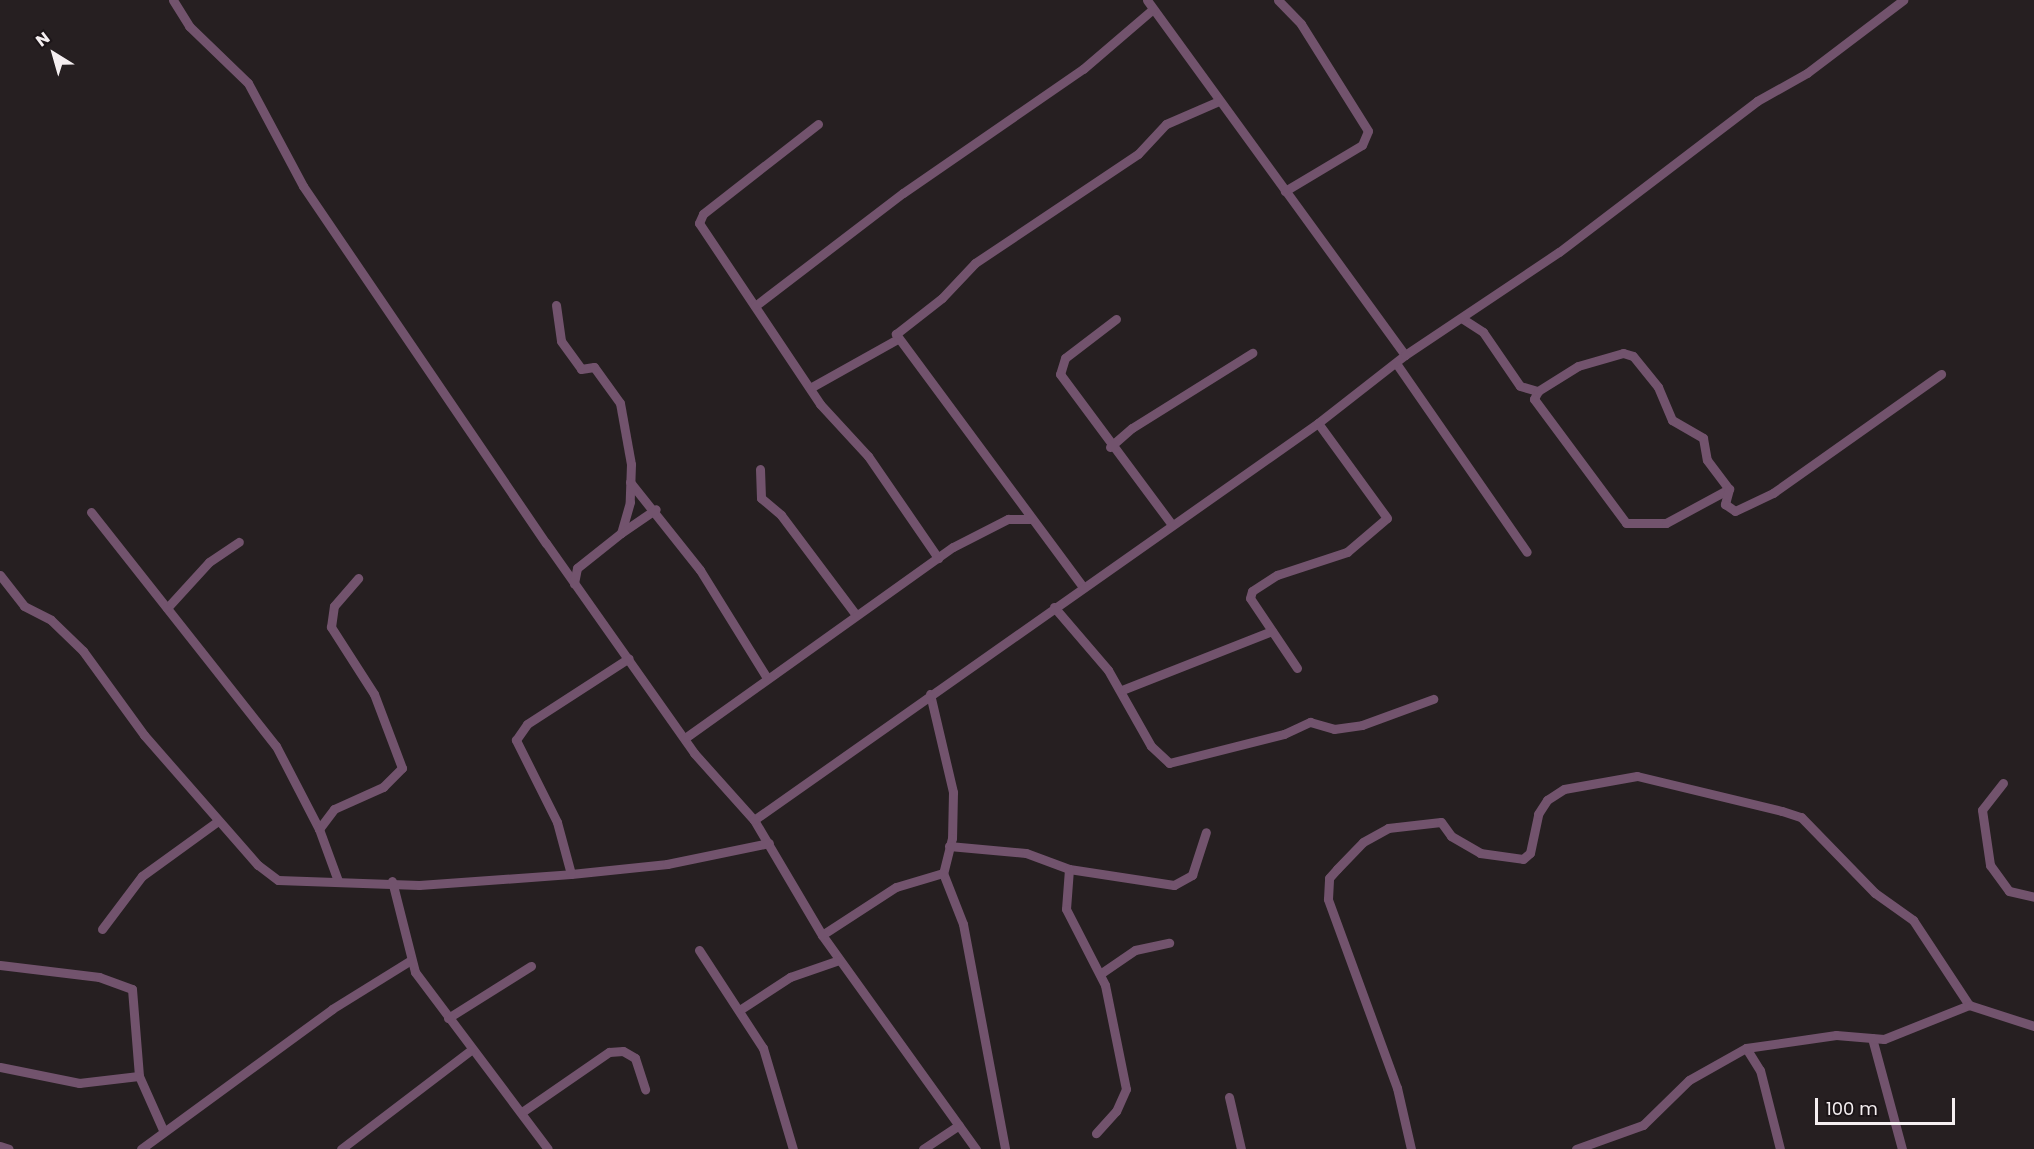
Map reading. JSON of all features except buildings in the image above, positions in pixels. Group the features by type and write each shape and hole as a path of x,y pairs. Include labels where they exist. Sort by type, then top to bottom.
{"street":[{"path":"173,0 189,26 248,83 303,186 574,584 685,738 754,820 822,935 976,1149"},
{"path":"1148,0 1218,101 1405,355"},
{"path":"1278,0 1301,24 1368,131 1362,145 1285,191"},
{"path":"754,820 770,813 798,786 1398,366 1405,355 1463,319 1903,0"},
{"path":"755,306 896,198 1083,69 1153,9"},
{"path":"810,388 896,339 906,322 942,298 975,263 1138,154 1166,124 1218,101"},
{"path":"818,124 699,219 810,388 868,456 938,558"},
{"path":"555,305 561,341 582,369 594,367 620,403 630,482 621,533"},
{"path":"1116,319 1065,358 1060,369 1110,447 1172,525"},
{"path":"1463,319 1483,332 1520,386 1538,391"},
{"path":"896,339 1083,587"},
{"path":"1110,447 1132,428 1252,353"},
{"path":"1628,353 1658,387 1672,420 1703,438 1707,460 1729,489 1665,523 1626,524 1534,399 1538,391 1578,366 1628,353"},
{"path":"1398,366 1527,552"},
{"path":"1729,489 1725,504 1730,509 1750,508 1941,374"},
{"path":"1297,668 1250,598 1258,584 1347,552 1387,518 1317,423"},
{"path":"760,469 761,498 781,515 856,615"},
{"path":"630,482 656,509 767,678"},
{"path":"1008,519 1016,499"},
{"path":"574,584 577,568 656,509"},
{"path":"91,512 276,746 319,829 338,881"},
{"path":"685,738 938,558 1008,519 1031,519"},
{"path":"167,608 209,562 239,542"},
{"path":"0,575 24,606 51,620 83,651 144,735 218,821 278,880 392,881 419,885 570,874 667,864 766,839"},
{"path":"319,829 334,809 382,787 402,768 374,694 331,627 334,606 358,578"},
{"path":"1054,607 1122,690 1151,746 1169,763 1284,734 1310,722 1340,730 1362,725 1433,699"},
{"path":"1122,690 1272,631"},
{"path":"570,874 557,822 516,740 527,724 628,658"},
{"path":"930,694 950,763 954,820 943,873 963,924 1005,1149"},
{"path":"1411,1149 1396,1088 1328,899 1329,878 1336,868 1372,834 1388,828 1441,822 1451,836 1480,853 1523,859 1530,853 1541,806 1555,793 1637,776 1801,817 1875,893 1912,920 1969,1005 2034,1026"},
{"path":"2003,783 1982,810 1987,857 2009,891 2034,897"},
{"path":"766,839 770,813"},
{"path":"102,929 142,876 218,821"},
{"path":"949,846 1026,853 1069,869 1174,885 1192,875 1206,831"},
{"path":"1069,869 1066,909 1100,974 1126,1089 1116,1111 1096,1133"},
{"path":"822,935 896,887 943,873"},
{"path":"392,881 411,960 471,1050 522,1112 545,1145 532,1149"},
{"path":"1100,974 1135,950 1169,944"},
{"path":"699,950 741,1009 766,1053 793,1149"},
{"path":"141,1149 163,1130 332,1009 411,960"},
{"path":"741,1009 790,977 839,960"},
{"path":"0,965 124,983 136,996 139,1076 163,1130"},
{"path":"448,1018 531,966"},
{"path":"1576,1149 1643,1125 1689,1080 1746,1048 1836,1035 1884,1039 1969,1005"},
{"path":"1872,1038 1902,1149"},
{"path":"1746,1048 1760,1070 1780,1149"},
{"path":"341,1149 471,1050"},
{"path":"522,1112 609,1052 623,1051 635,1058 645,1089"},
{"path":"0,1067 79,1083 139,1076"},
{"path":"1229,1097 1241,1149"},
{"path":"923,1149 959,1125"},
{"path":"0,1146 9,1149"}]}
